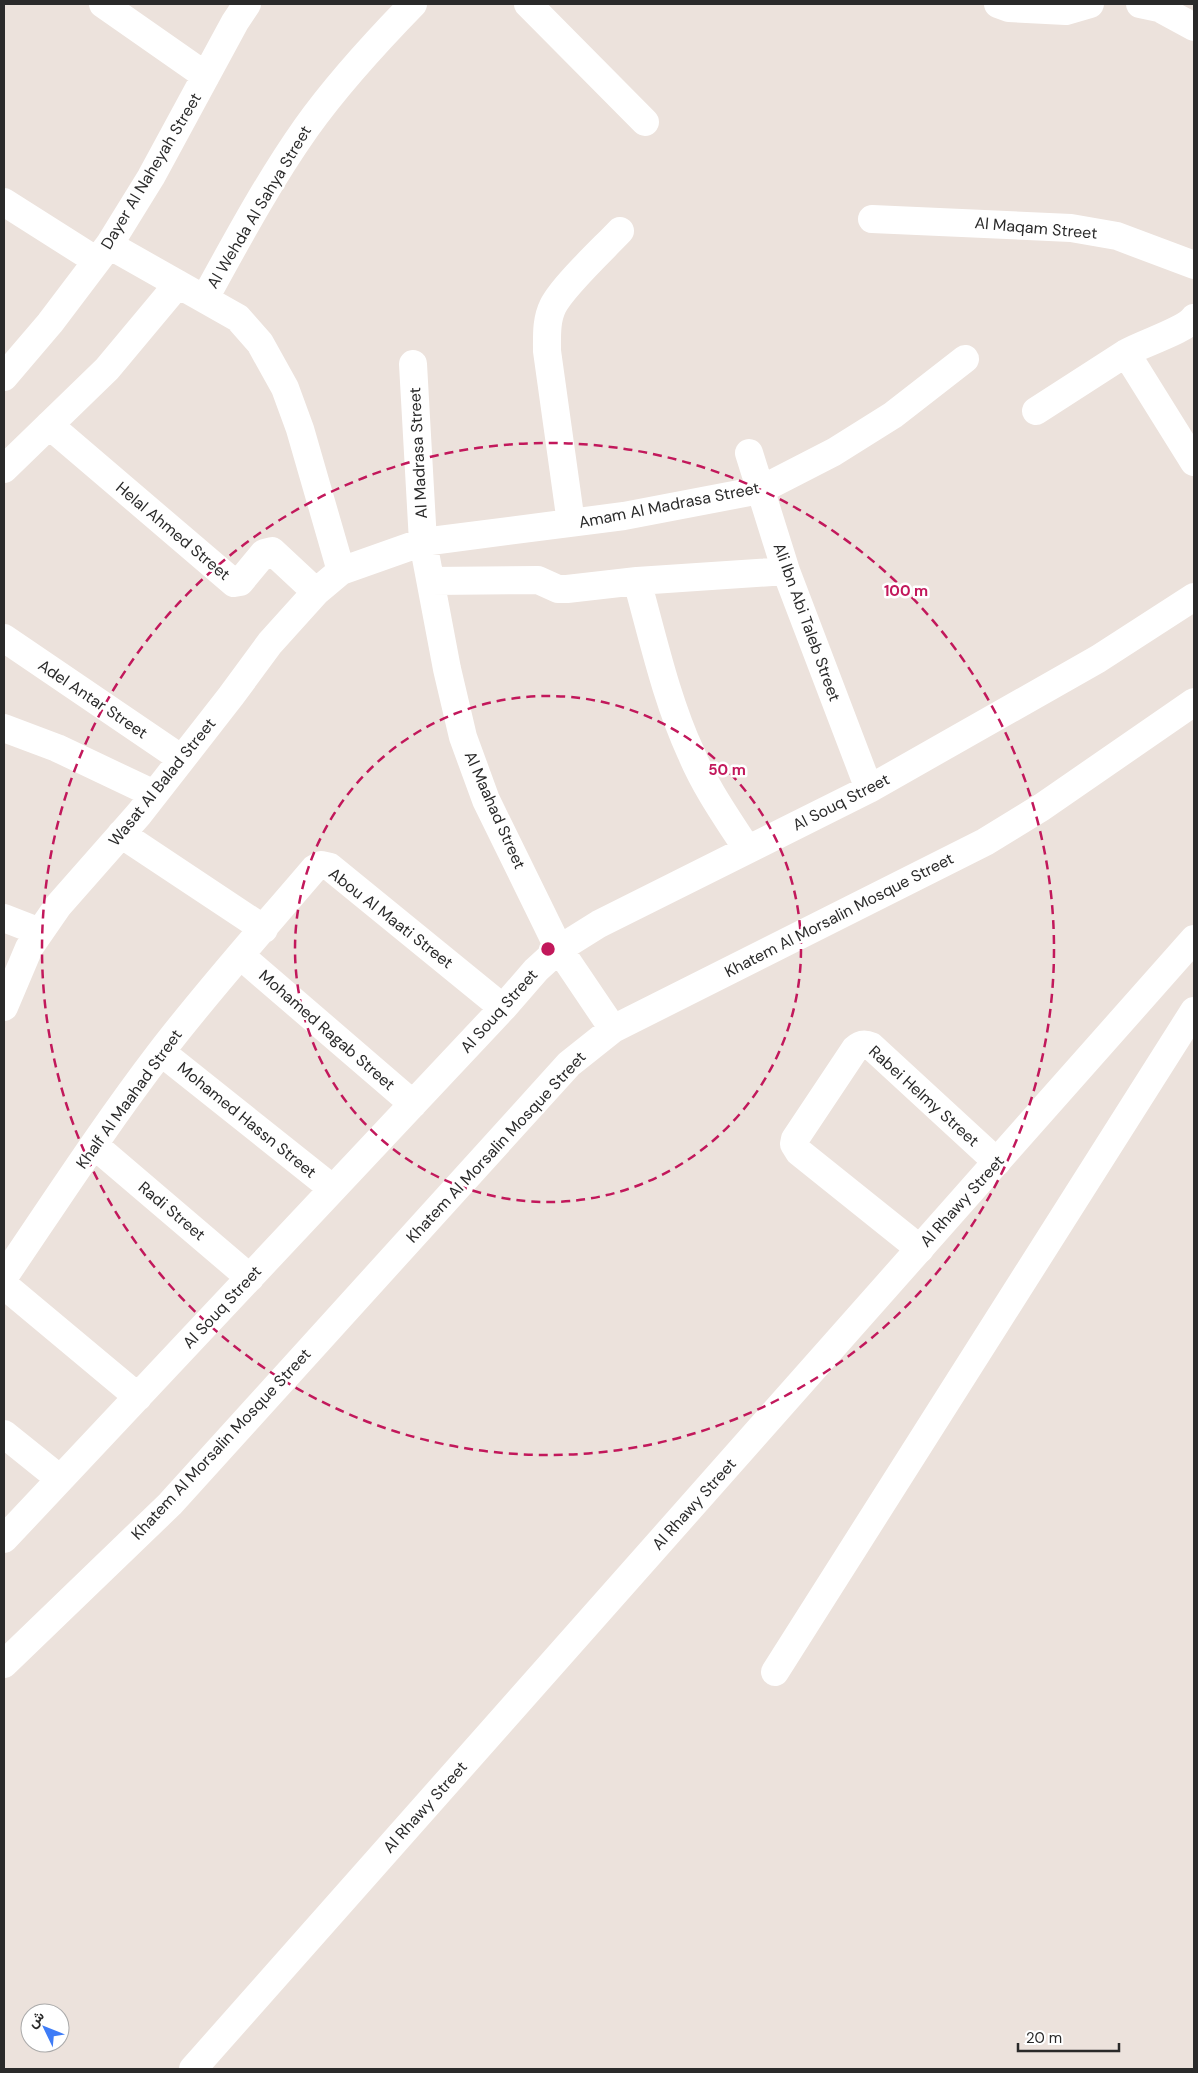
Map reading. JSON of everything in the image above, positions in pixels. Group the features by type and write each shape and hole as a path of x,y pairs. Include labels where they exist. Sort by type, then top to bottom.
{"street":[{"path":"103,4 206,76"},
{"name":"Dayer Al Naheyah Street","path":"5,374 50,323 103,253 151,177 235,22 247,4"},
{"name":"Al Wehda Al Sahya Street","path":"205,298 264,193 307,127 362,57 413,4"},
{"path":"528,4 645,122"},
{"path":"998,4 1009,8 1066,11 1090,4"},
{"path":"1140,4 1159,8 1194,26"},
{"path":"4,202 103,253 178,284 238,318 260,343 285,388 300,429 341,572"},
{"name":"Al Maqam Street","path":"872,219 1071,228 1117,236 1194,265"},
{"path":"571,523 547,351 546,331 553,306 567,288 620,232"},
{"path":"4,469 108,369 178,284"},
{"path":"1036,411 1126,353 1180,329 1194,318"},
{"path":"1126,353 1194,462"},
{"name":"Amam Al Madrasa Street","path":"341,572 423,542 624,516 760,490 834,452 893,415 965,359"},
{"name":"Al Madrasa Street","path":"413,364 423,542"},
{"name":"Helal Ahmed Street","path":"49,425 234,583 240,582 264,553 272,551 316,592"},
{"name":"Ali Ibn Abi Taleb Street","path":"749,453 786,571 869,789"},
{"name":"Al Maahad Street","path":"423,542 447,669 463,737 486,800 559,948 612,1029"},
{"path":"431,581 538,580 558,589 567,589 637,581 786,571"},
{"name":"Wasat Al Balad Street","path":"4,1007 30,948 58,906 154,794 270,643 316,592 341,572"},
{"path":"637,581 679,725 702,776 747,849"},
{"name":"Al Souq Street","path":"4,1539 503,1008 536,970 559,948 599,924 869,789 1098,658 1194,597"},
{"name":"Adel Antar Street","path":"4,638 182,759"},
{"name":"Khatem Al Morsalin Mosque Street","path":"4,1664 170,1504 569,1064 612,1029 985,842 1042,807 1194,702"},
{"path":"4,728 57,748 154,794"},
{"path":"121,834 264,929"},
{"name":"Abou Al Maati Street","path":"264,929 314,869 321,866 330,867 503,1008"},
{"path":"4,918 40,932"},
{"name":"Khalf Al Maahad Street","path":"4,1277 94,1145 161,1052 264,929"},
{"name":"Al Rhawy Street","path":"193,2069 1194,939"},
{"name":"Mohamed Ragab Street","path":"241,956 413,1104"},
{"path":"775,1672 1194,1011"},
{"name":"Rabei Helmy Street","path":"920,1249 799,1152 794,1144 795,1139 855,1049 859,1045 871,1046 997,1162"},
{"name":"Mohamed Hassn Street","path":"161,1052 333,1189"},
{"name":"Radi Street","path":"94,1145 250,1278"},
{"path":"4,1284 138,1396"},
{"path":"4,1434 60,1479"}]}
